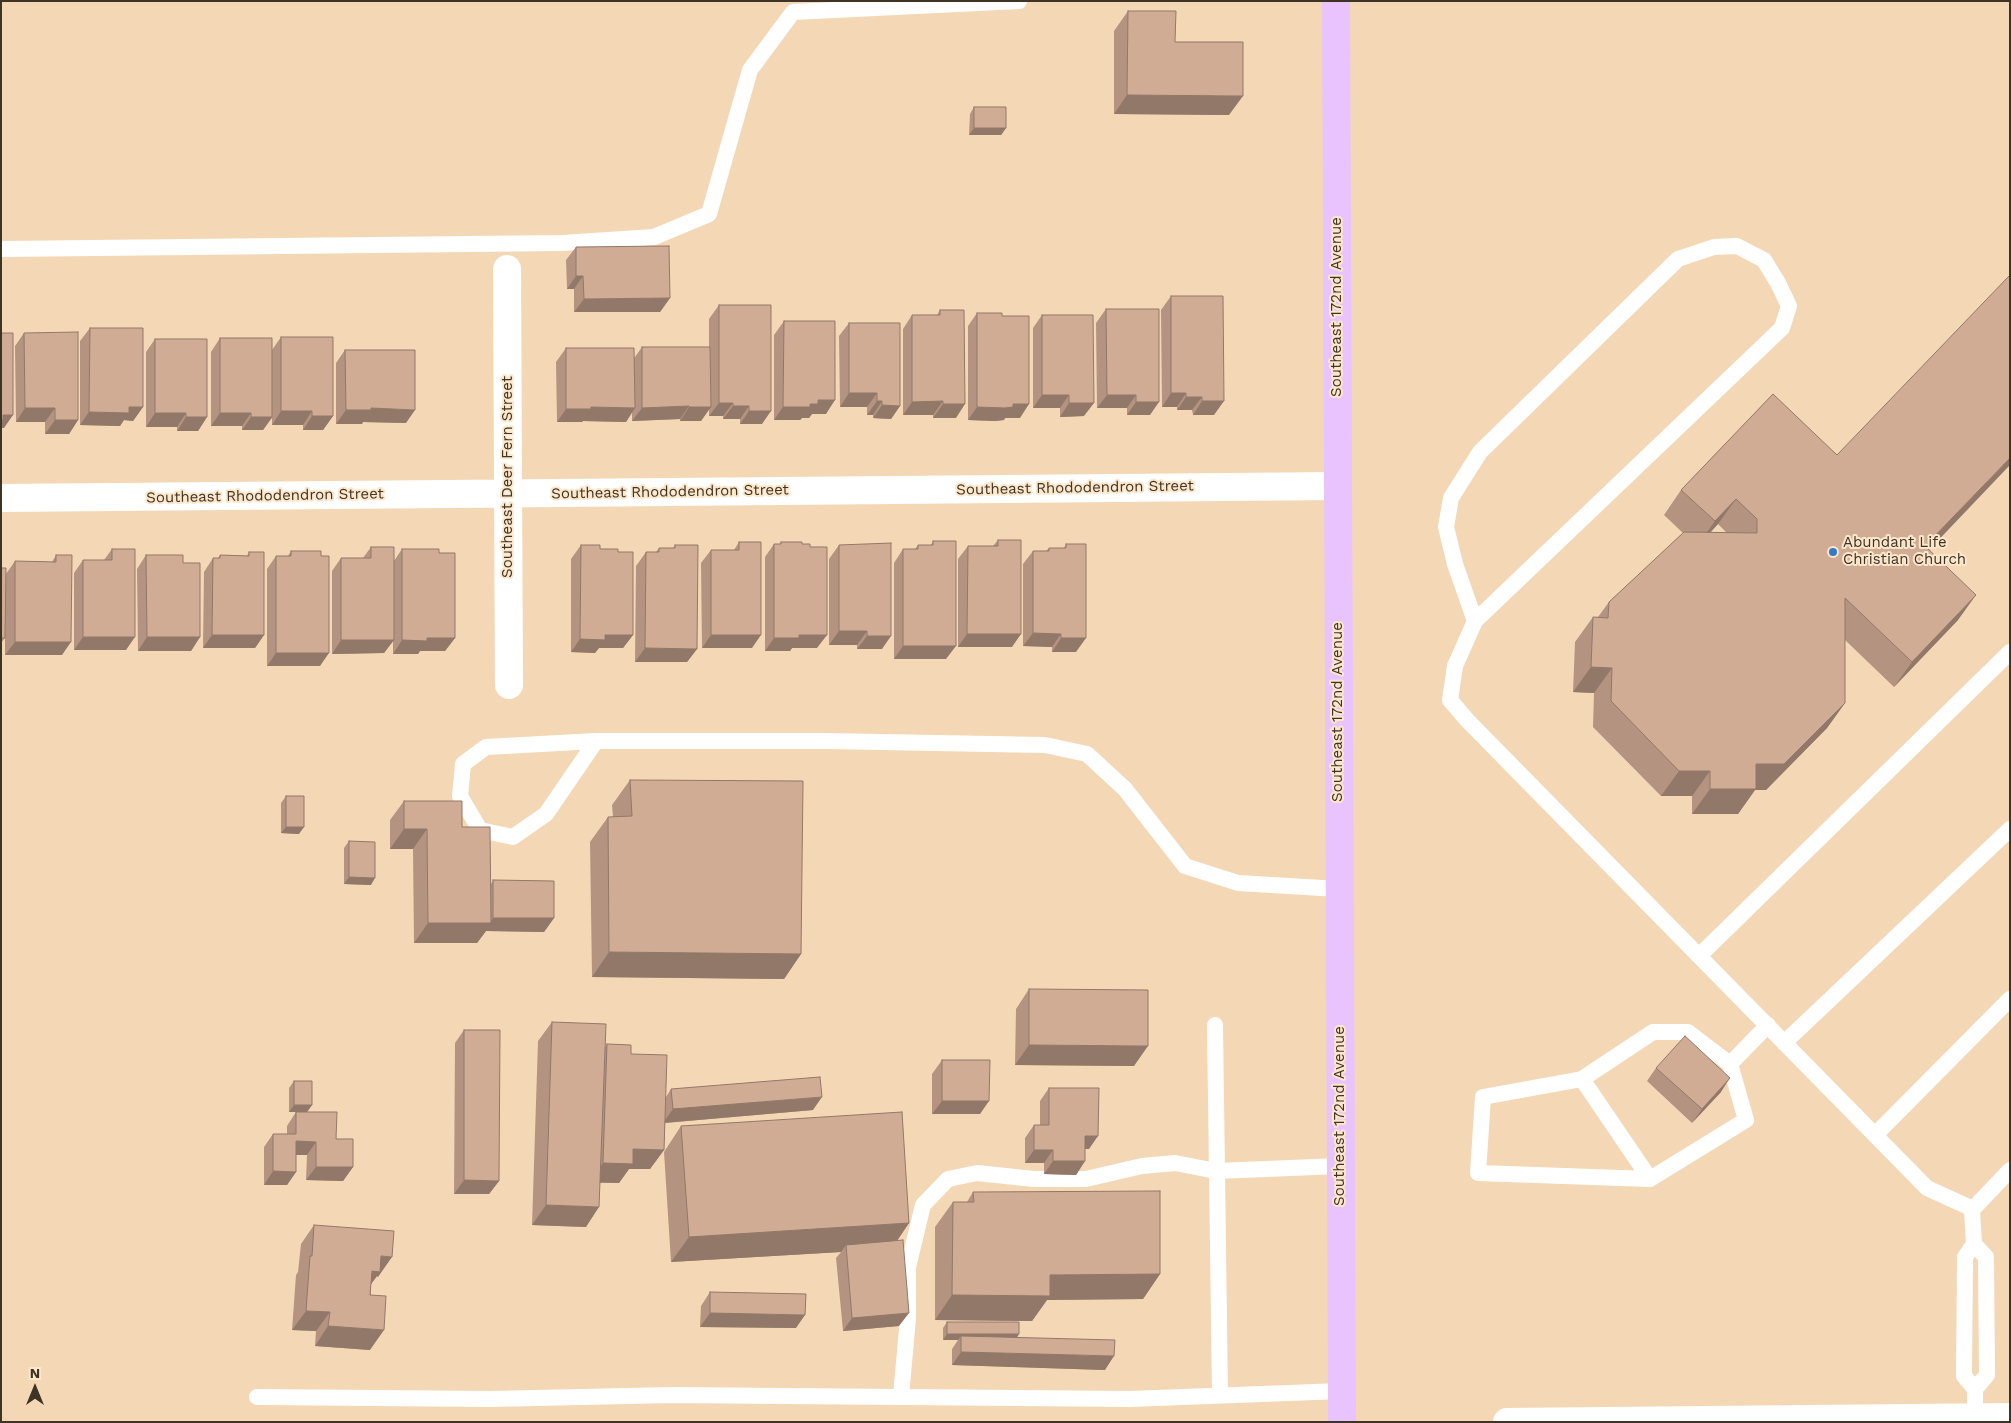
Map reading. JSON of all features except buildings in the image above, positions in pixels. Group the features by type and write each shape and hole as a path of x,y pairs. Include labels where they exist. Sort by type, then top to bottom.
{"main road":[{"name":"Southeast 172nd Avenue","path":"1336,1 1342,1422"}],"street":[{"name":"Southeast Deer Fern Street","path":"507,269 509,685"},
{"name":"Southeast Rhododendron Street","path":"1,498 1338,486"},
{"path":"1507,1422 1900,1420 2010,1417"}],"lane":[{"path":"1,249 562,243 654,237 709,214 750,70 793,12 1019,1"},
{"path":"1475,621 1455,564 1446,527 1451,498 1480,452 1678,258 1714,247 1737,246 1764,260 1789,306 1782,328 1475,621 1455,666 1450,700 1467,720 1927,1188 1973,1209"},
{"path":"1699,956 2010,652"},
{"path":"596,741 546,814 513,838 480,830 460,796 463,764 486,747 596,741 826,741 1045,745 1086,754 1093,760 1125,788 1185,866 1238,883 1339,889"},
{"path":"1784,1043 2010,829"},
{"path":"1875,1135 2010,999"},
{"path":"1215,1026 1220,1395"},
{"path":"1730,1064 1768,1026"},
{"path":"1653,1032 1688,1032 1730,1064 1746,1120 1650,1179 1478,1173 1483,1097 1582,1078 1653,1032"},
{"path":"1582,1078 1650,1179"},
{"path":"901,1396 908,1318 908,1267 923,1205 948,1179 977,1174 1034,1179 1086,1179 1142,1166 1175,1163 1216,1170 1340,1166"},
{"path":"1975,1418 1975,1389 1964,1376 1965,1257 1974,1244 1973,1209 2010,1170"},
{"path":"1974,1244 1986,1257 1987,1375 1975,1389"},
{"path":"257,1397 490,1399 672,1394 1130,1399 1341,1391"}],"place":[{"name":"Abundant Life Christian Church","path":"1833,552"}]}
